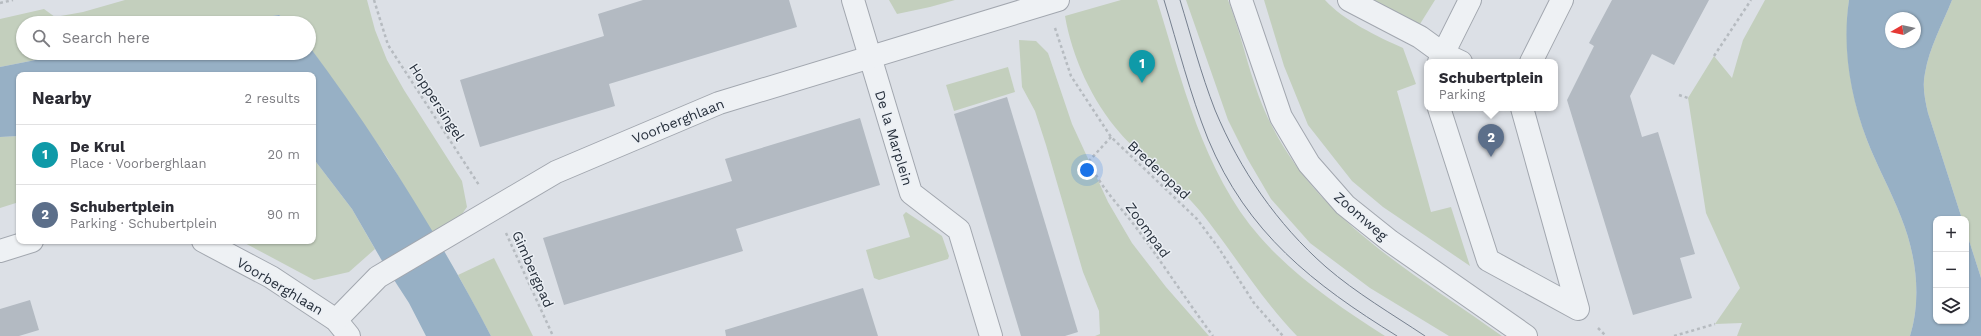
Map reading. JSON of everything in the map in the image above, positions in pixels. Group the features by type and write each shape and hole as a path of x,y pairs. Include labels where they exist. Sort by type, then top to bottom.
{"street":[{"name":"De la Marplein","path":"853,0 911,193 959,230 991,336"},
{"name":"Zoomweg","path":"1241,0 1281,117 1309,164 1345,205 1367,223 1390,241 1526,336"},
{"path":"1349,0 1420,37 1447,59 1470,0"},
{"path":"1532,59 1562,0"},
{"name":"Voorberghlaan","path":"209,244 271,277 342,328 378,278 451,234 496,210 556,172 719,103 1052,2"},
{"path":"1440,111 1488,260 1578,309 1523,111"},
{"path":"0,252 23,244"}],"path":[{"path":"0,3 13,0"},
{"name":"Hoppersingel","path":"374,0 388,45 496,210"},
{"path":"1714,56 1752,0"},
{"name":"Brederopad","path":"1052,2 1071,76 1111,137 1197,219 1218,246 1254,303 1283,336"},
{"path":"1679,94 1688,98"},
{"name":"Zoompad","path":"1111,137 1089,161 1097,179 1135,226 1182,295 1213,336"},
{"name":"Gimbergpad","path":"496,210 553,336"},
{"path":"1674,336 1715,324"}],"green space":[{"path":"125,0 367,0 375,30 387,60 404,90 462,181 467,207 460,217 432,233 388,159 316,56 316,16 61,16 83,12"},
{"path":"889,0 955,0 897,14"},
{"path":"1121,0 1157,0 1196,124 1209,155 1223,184 1240,211 1260,237 1288,266 1319,291 1385,336 1297,336 1259,291 1194,204 1120,133 1092,93 1078,63 1065,16"},
{"path":"1186,0 1228,0 1253,79 1265,111 1292,160 1316,191 1344,219 1374,244 1405,268 1502,336 1449,336 1370,288 1310,243 1271,199 1247,158 1228,120"},
{"path":"1264,0 1325,0 1351,21 1403,48 1416,84 1397,91 1431,212 1451,207 1470,266 1383,207 1352,181 1308,125 1284,66"},
{"path":"1371,0 1435,0 1420,24 1399,16"},
{"path":"1765,0 1849,0 1847,36 1849,71 1856,105 1867,140 1901,217 1914,261 1916,276 1916,307 1910,336 1737,336 1742,323 1715,324 1740,288 1706,213 1688,98 1714,56 1732,78 1743,40"},
{"path":"1952,0 1981,0 1981,278 1969,240 1969,216 1961,216 1928,113 1924,93 1924,78 1927,64"},
{"path":"44,9 54,16 16,16 16,60 36,60 0,67 0,19"},
{"path":"1019,40 1036,41 1048,53 1072,124 1108,202 1132,243 1166,287 1209,336 1095,336 1100,334 1099,311 1083,272 1035,111 1022,87"},
{"path":"1008,67 1015,92 954,111 946,85"},
{"path":"16,136 16,203 0,208 0,137"},
{"path":"316,162 352,209 375,249 349,272 314,280 247,244 316,244"},
{"path":"906,212 942,236 949,256 948,259 879,280 874,278 866,250 910,237 903,215"},
{"path":"494,258 533,336 491,336 458,275"}],"water":[{"path":"1849,0 1952,0 1930,54 1924,83 1928,113 1961,216 1933,216 1933,324 1969,324 1969,240 1981,278 1981,336 1910,336 1916,307 1916,276 1914,261 1901,217 1871,150 1861,123 1849,71 1846,35"},
{"path":"316,56 359,116 406,187 450,261 491,336 426,336 409,303 385,266 352,209 316,162 316,72 16,72 16,136 0,137 0,67 36,60 316,60"}],"building":[{"path":"643,0 789,0 797,27 609,84 615,106 480,147 460,80 604,36 598,14"},
{"path":"1612,0 1709,0 1674,65 1652,54 1630,96 1642,137 1658,132 1695,254 1680,258 1692,298 1633,315 1567,100 1594,46 1589,43"},
{"path":"1007,97 1078,332 1065,336 1021,336 954,114"},
{"path":"860,118 880,185 736,229 743,251 564,305 543,238 732,181 725,159"},
{"path":"863,288 878,336 726,336 725,330"},
{"path":"30,300 39,330 19,336 0,336 0,309"}],"tram line":[{"path":"1164,0 1190,87 1208,139 1224,172 1242,202 1263,229 1311,276 1366,316 1397,336"},
{"path":"1180,0 1215,110 1236,154 1262,195 1292,233 1326,267 1362,294 1425,336"}],"place":[{"name":"De Krul","path":"1142,83"},
{"name":"Schubertplein","path":"1491,157"}]}
